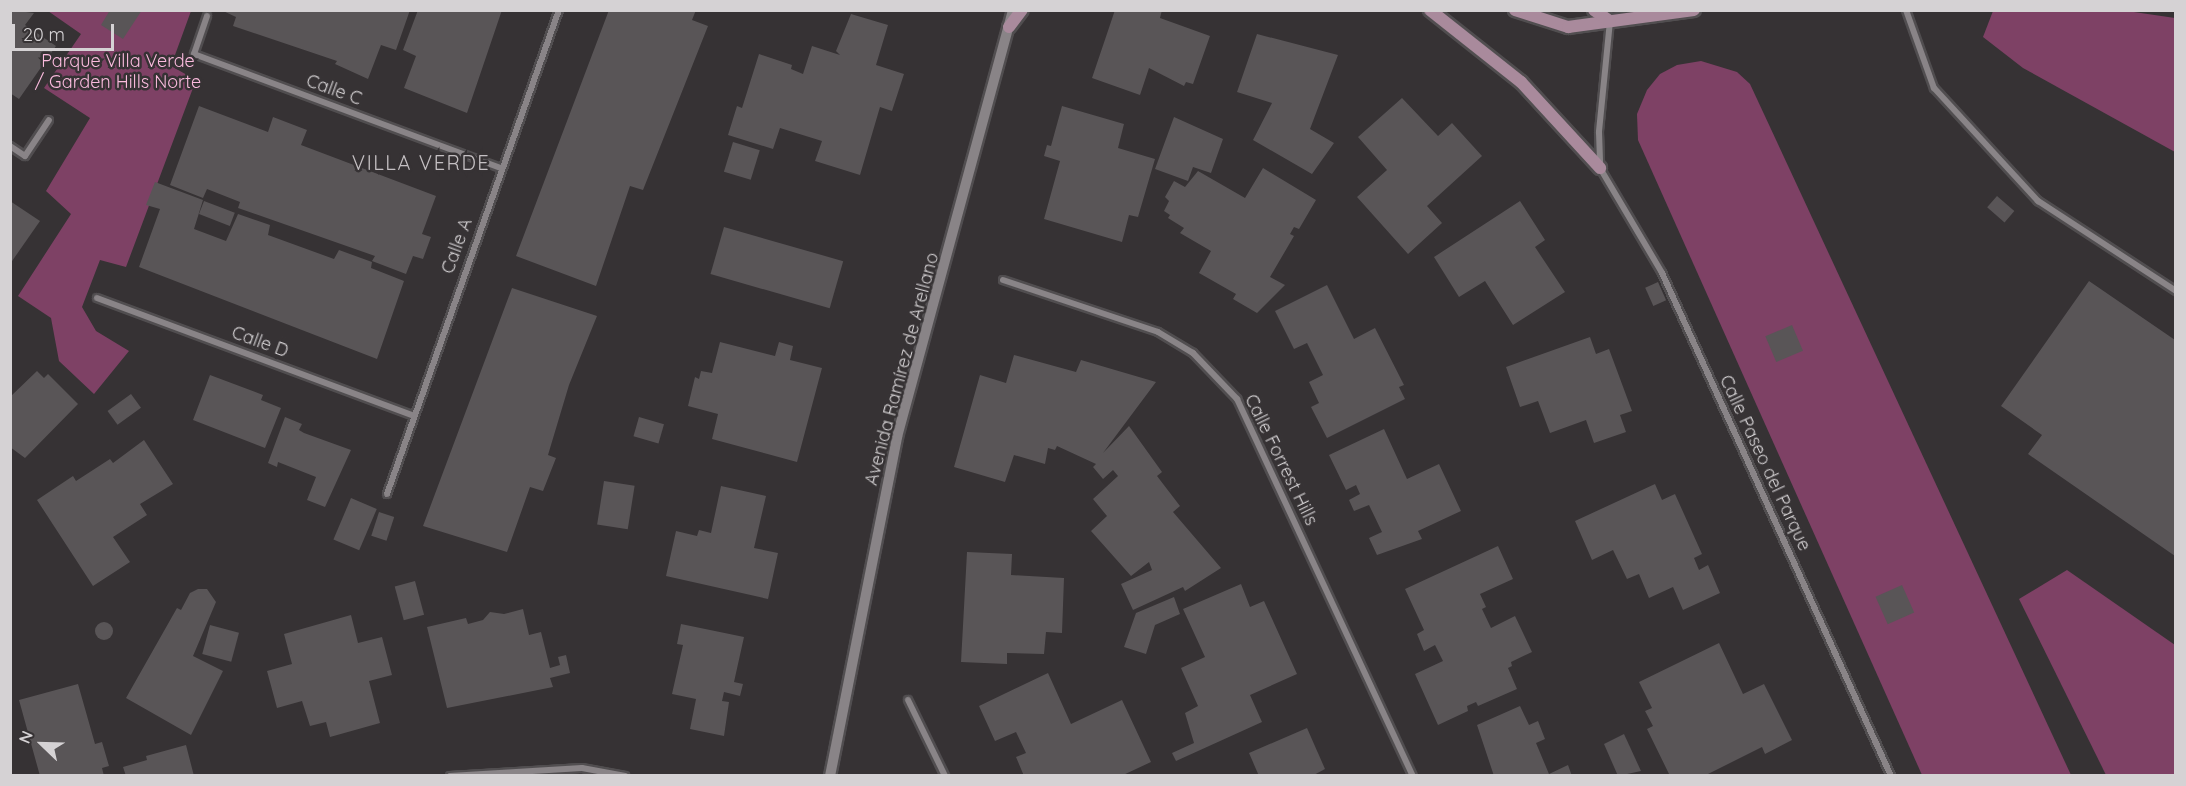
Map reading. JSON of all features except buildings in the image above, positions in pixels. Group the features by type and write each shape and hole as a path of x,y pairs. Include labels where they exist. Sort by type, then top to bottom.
{"main road":[{"path":"1006,10 1009,27"},
{"path":"1009,27 1022,10"},
{"path":"1430,10 1521,82 1600,168"},
{"path":"1515,10 1568,27 1694,10"},
{"path":"1594,10 1610,21"}],"street":[{"name":"Calle A","path":"387,494 412,415 559,10"},
{"name":"Avenida Ramírez de Arellano","path":"830,776 897,437 1013,10"},
{"path":"1905,10 1934,88 2038,201 2175,291"},
{"name":"Calle C","path":"207,16 194,54 501,168"},
{"path":"1600,168 1599,132 1610,21"},
{"path":"10,146 25,156 49,120"},
{"name":"Calle Paseo del Parque","path":"1600,168 1662,273 1891,776"},
{"name":"Calle Forrest Hills","path":"1003,280 1158,332 1194,353 1237,399 1413,776"},
{"name":"Calle D","path":"97,298 412,415"},
{"path":"908,700 945,776"},
{"path":"450,776 582,768 625,776"}],"green space":[{"name":"Parque Villa Verde / Garden Hills Norte","path":"48,11 191,11 171,66 196,80 126,267 100,260 82,307 96,331 129,351 94,394 59,361 51,318 18,296 71,214 46,191 90,118 44,88 81,34"},
{"path":"1993,11 2127,11 2175,18 2175,152 2023,68 1983,37"},
{"path":"1701,61 1737,72 1750,84 2071,775 1922,775 1638,140 1637,114 1647,90 1660,74 1677,65"},
{"path":"2067,570 2175,645 2175,775 2106,775 2019,599"}],"district":[{"name":"VILLA VERDE","path":"421,162"}]}
